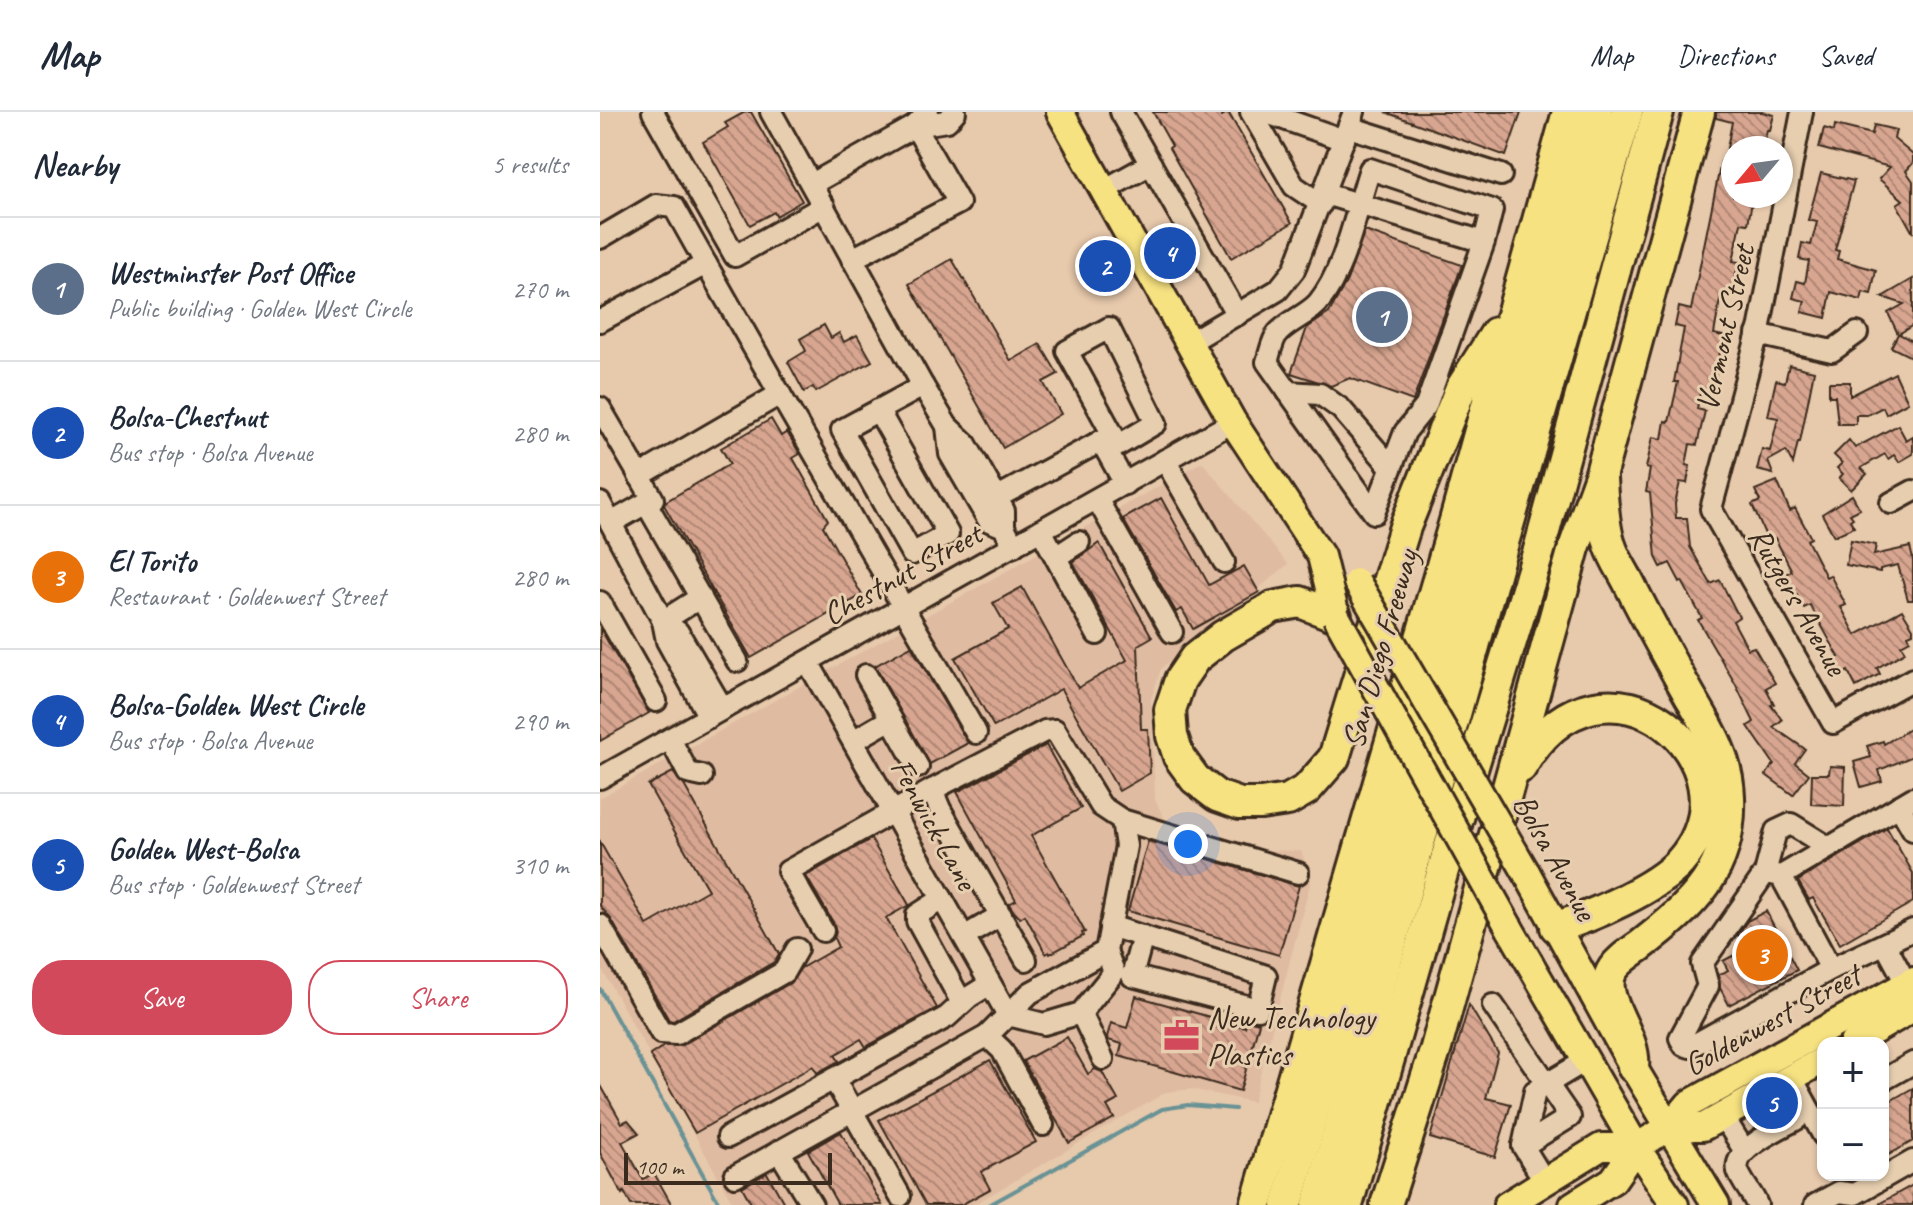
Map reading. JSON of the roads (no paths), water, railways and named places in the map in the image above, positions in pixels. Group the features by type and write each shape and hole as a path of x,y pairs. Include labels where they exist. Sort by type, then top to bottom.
{"highway":[{"name":"San Diego Freeway","path":"1256,1205 1455,521 1568,112"},
{"path":"1287,1205 1597,112"},
{"path":"1318,1205 1627,112"},
{"path":"1347,1205 1472,769 1539,550 1658,112"},
{"path":"1386,1205 1436,1048 1565,578 1601,473 1699,112"},
{"path":"1336,616 1300,602 1273,607 1223,636 1195,658 1180,680 1170,710 1172,736 1179,757 1195,779 1217,796 1240,804 1288,800 1307,789 1334,758 1405,527 1460,390 1512,308"},
{"path":"1455,521 1481,482 1510,417"},
{"path":"1601,473 1602,505 1609,544 1714,735 1724,765 1729,795 1724,849 1706,887 1682,913 1628,955 1609,976 1609,992 1634,1053 1633,1067"},
{"path":"1507,793 1543,735 1565,717 1589,707 1632,709 1662,721 1678,735 1696,761 1705,802 1696,837 1680,862 1656,882 1556,927"},
{"path":"1338,1205 1354,1074"}],"main road":[{"name":"Bolsa Avenue","path":"1060,112 1233,422 1321,556 1336,616 1585,1061 1675,1205"},
{"name":"Bolsa Avenue","path":"1321,556 1357,582 1526,872 1633,1067 1716,1205"},
{"name":"Goldenwest Street","path":"1860,1037 1912,992"},
{"name":"Goldenwest Street","path":"1573,1205 1613,1180 1636,1147 1670,1127 1689,1104 1912,992"},
{"name":"Goldenwest Street","path":"1670,1127 1703,1127 1817,1063"},
{"name":"Goldenwest Street","path":"1507,1205 1601,1147 1636,1147"}],"street":[{"path":"653,112 735,256 824,206"},
{"path":"771,112 923,386 947,426 966,444 1004,511 1004,527 1014,546"},
{"path":"812,184 922,119 947,121 955,112"},
{"path":"1121,112 1237,315"},
{"path":"1251,112 1294,186 1323,199 1358,204 1484,242"},
{"path":"1264,112 1349,126 1501,175"},
{"name":"Vermont Street","path":"1711,509 1757,334 1802,112"},
{"path":"852,259 959,203 922,119"},
{"path":"1190,342 1278,290 1294,270 1349,126"},
{"path":"1104,190 1151,164"},
{"path":"1370,169 1492,210 1484,242 1426,406 1405,432 1374,513 1267,362 1276,334 1317,304 1334,277 1370,169"},
{"path":"600,238 656,205 674,207 902,609 976,733"},
{"path":"600,321 706,264"},
{"path":"1258,302 1276,334"},
{"path":"996,498 1156,423 1109,328 1067,351 1113,435 1104,446"},
{"path":"1757,334 1832,351 1857,333"},
{"path":"878,410 948,534 912,554 842,430 878,410 923,386"},
{"path":"1288,392 1317,393 1341,409 1391,467"},
{"path":"639,476 780,394"},
{"path":"600,408 653,499 605,516 663,621 678,632 716,713"},
{"name":"Chestnut Street","path":"600,778 1233,422"},
{"path":"947,426 950,454 989,521 1004,527"},
{"path":"1104,446 1125,484"},
{"path":"1165,460 1224,562"},
{"path":"1891,503 1913,491"},
{"path":"1097,499 1172,632"},
{"path":"646,503 737,661"},
{"name":"Rutgers Avenue","path":"1711,509 1833,723 1913,679"},
{"path":"1041,530 1097,634"},
{"path":"1056,557 1079,542"},
{"path":"663,621 701,597"},
{"path":"600,602 656,701"},
{"name":"Fenwick Lane","path":"808,662 1008,1015"},
{"path":"866,675 918,767"},
{"path":"853,741 891,719"},
{"path":"823,931 788,871 892,811 1045,731 1055,730 1101,806 1122,820 1298,873"},
{"path":"670,739 688,773 702,776"},
{"path":"932,790 1026,960"},
{"path":"1911,939 1885,944 1831,969 1690,1047 1684,1045 1680,1038 1708,986 1702,964 1773,874 1828,847 1906,802 1913,830"},
{"path":"1110,926 1266,976 1258,1009 1123,974 1106,951 1110,926 1126,846 1122,820"},
{"path":"1828,847 1791,824 1782,826 1776,831 1773,874 1831,969"},
{"path":"942,899 921,911 917,921 962,1003"},
{"path":"964,937 1001,915"},
{"path":"600,925 661,1033 676,1034 784,972 797,949"},
{"path":"1008,1015 1044,1024 1081,1013 1123,974 1143,936"},
{"path":"1885,944 1912,992"},
{"path":"735,1176 987,1036 1030,993 1106,951"},
{"path":"728,1137 947,1017 990,984"},
{"path":"1493,1005 1570,1117 1523,1146"},
{"path":"1081,1013 1103,1059"},
{"path":"987,1036 1002,1050 1043,1125"},
{"path":"1545,1182 1523,1146 1535,1091 1585,1061"},
{"path":"1889,1077 1913,1063"},
{"path":"834,1079 900,1196"},
{"path":"1785,1082 1817,1119"},
{"path":"1757,1205 1739,1172 1738,1163 1744,1150 1797,1119 1785,1082"},
{"path":"1723,1116 1744,1150"},
{"path":"779,1151 812,1205"},
{"path":"1858,1199 1913,1161"},
{"path":"1848,1181 1858,1199"},
{"path":"1815,1205 1839,1192 1858,1199"}],"waterway":[{"path":"600,989 720,1205"},
{"path":"989,1205 1162,1109 1188,1105 1235,1109"}],"place":[{"name":"Bolsa-Golden West Circle","path":"1170,253"},
{"name":"Bolsa-Chestnut","path":"1105,266"},
{"name":"Westminster Post Office","path":"1382,317"},
{"name":"El Torito","path":"1762,955"},
{"name":"New Technology Plastics","path":"1181,1035"},
{"name":"Golden West-Bolsa","path":"1772,1103"}]}
